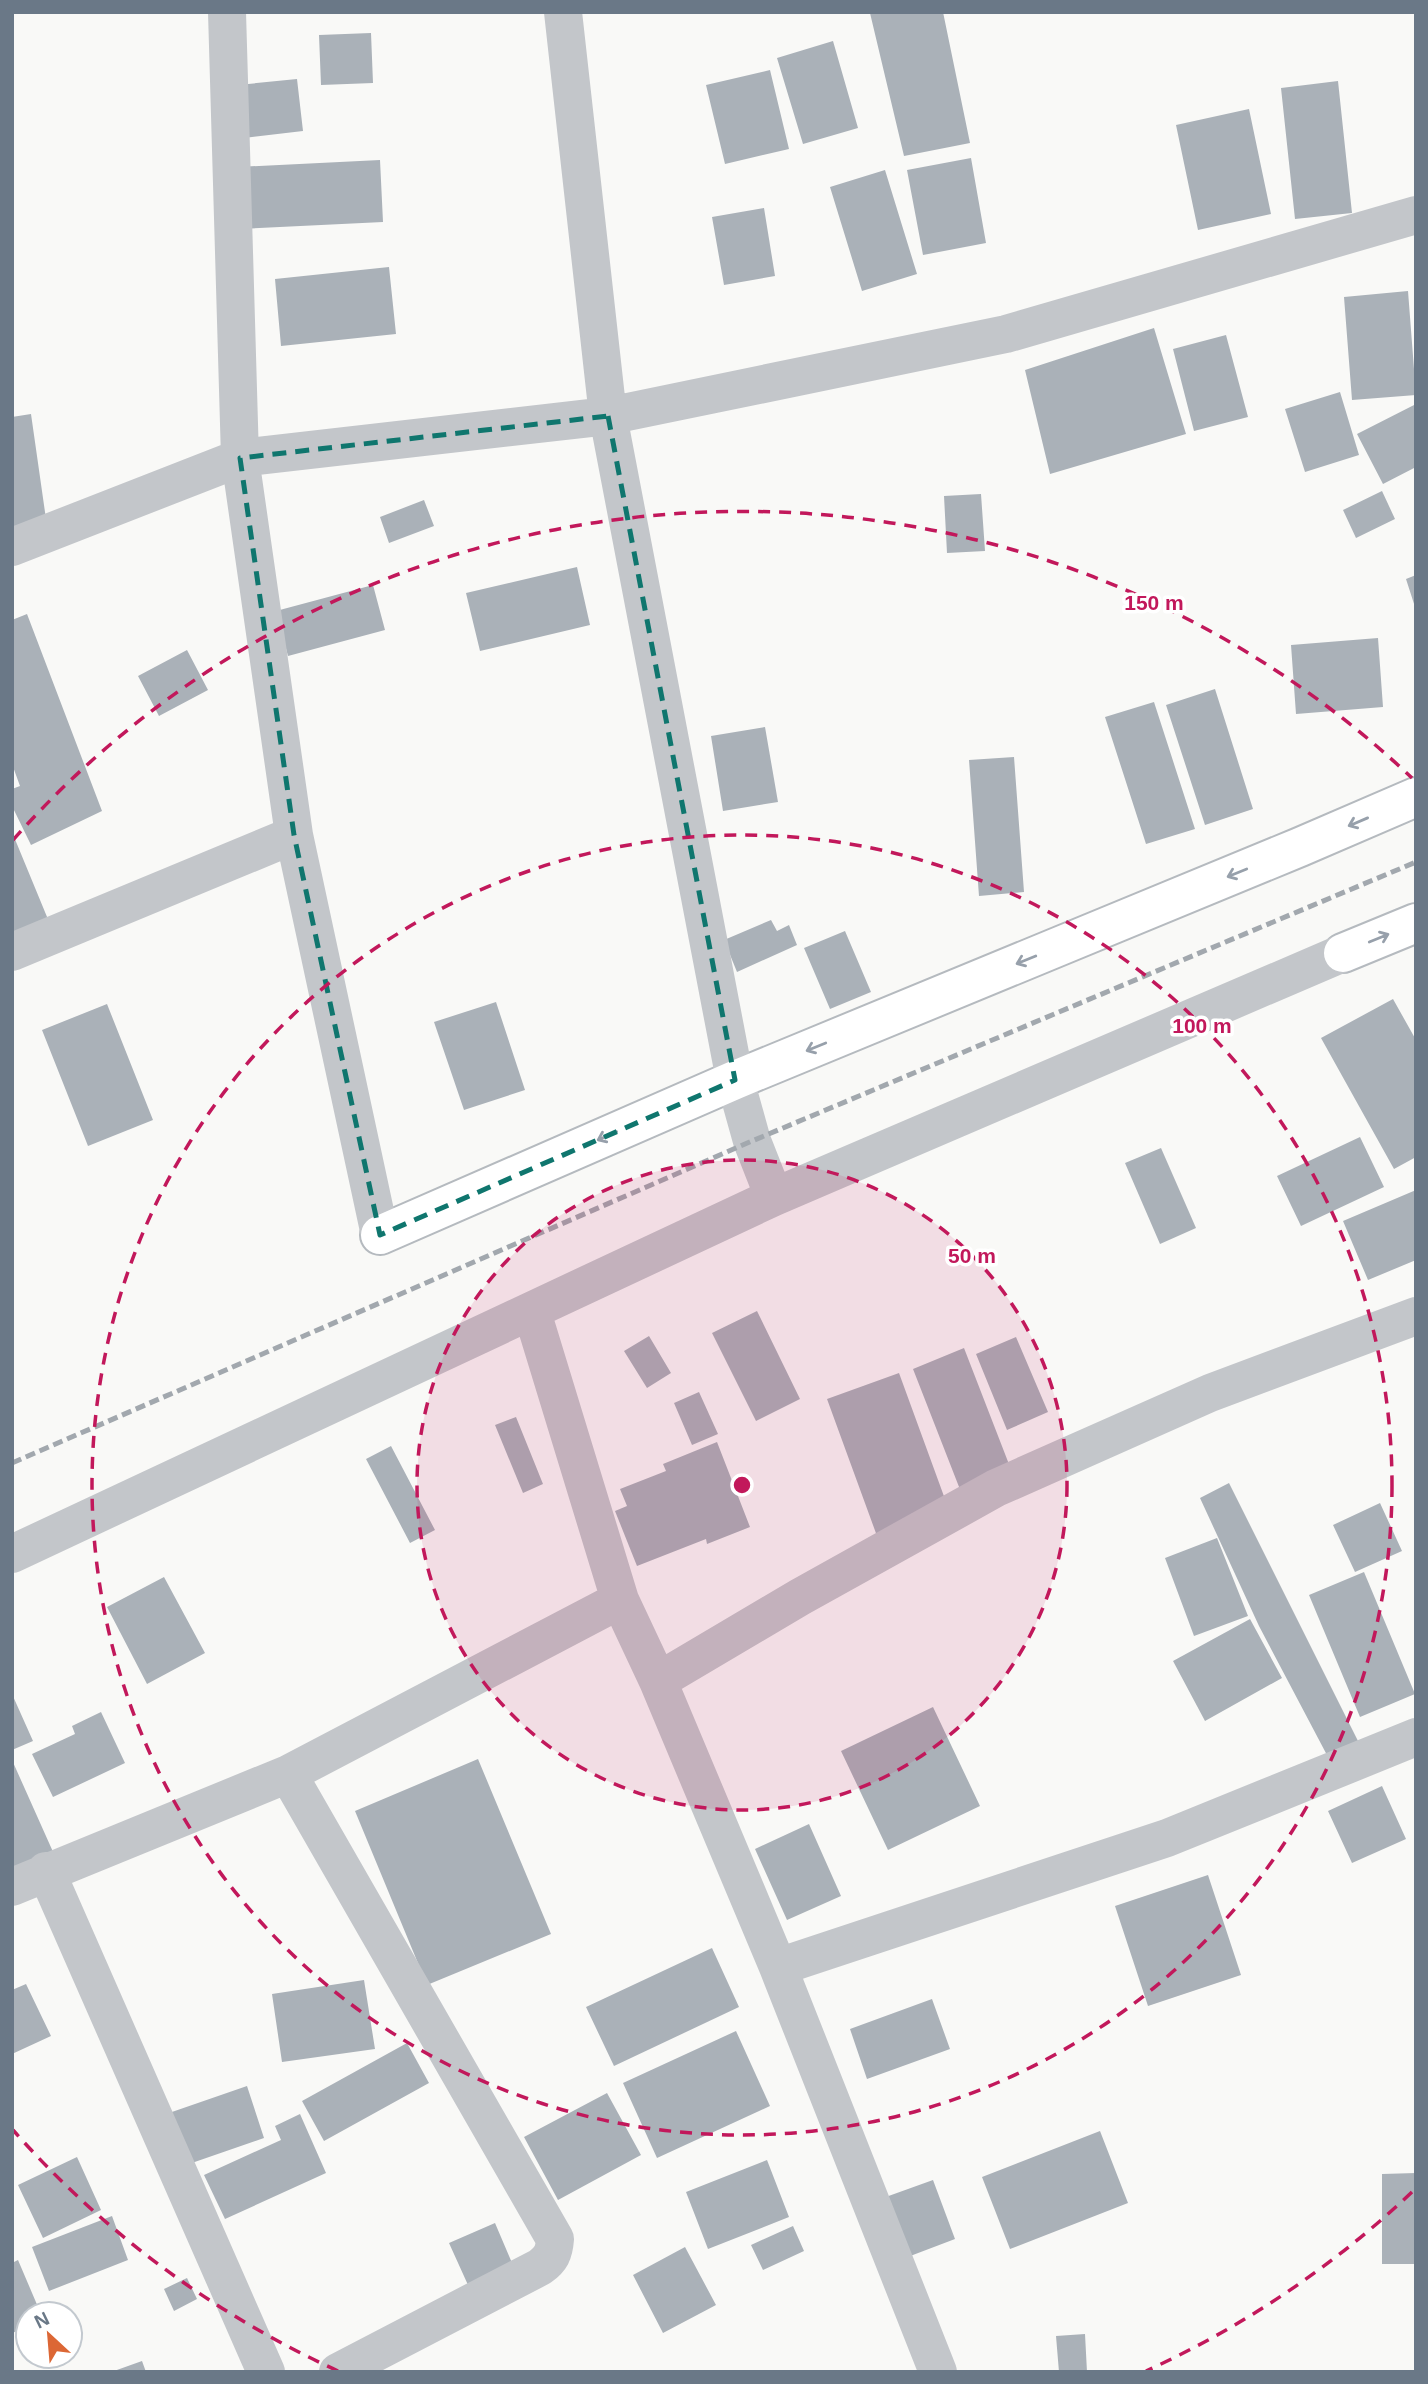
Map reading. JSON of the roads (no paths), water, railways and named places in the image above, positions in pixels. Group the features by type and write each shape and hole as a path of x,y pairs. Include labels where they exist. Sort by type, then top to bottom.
{"main road":[{"path":"380,1235 735,1080 1287,853 1416,797"},
{"path":"1343,953 1416,923"}],"street":[{"path":"228,12 240,458 294,835 380,1235"},
{"path":"562,12 608,416 735,1080 752,1141 774,1197"},
{"path":"12,547 240,458 608,416 1006,334 1416,215"},
{"path":"12,952 294,835"},
{"path":"12,1554 774,1197 1343,953"},
{"path":"532,1312 620,1600 658,1681 778,1967 938,2372"},
{"path":"658,1681 800,1597 996,1488 1210,1393 1416,1316"},
{"path":"12,1886 288,1774 620,1600"},
{"path":"778,1967 1167,1838 1416,1737"},
{"path":"288,1774 555,2239 550,2259 540,2267 338,2372"},
{"path":"46,1871 267,2372"}],"railway":[{"path":"12,1463 752,1141 1416,862"}]}
